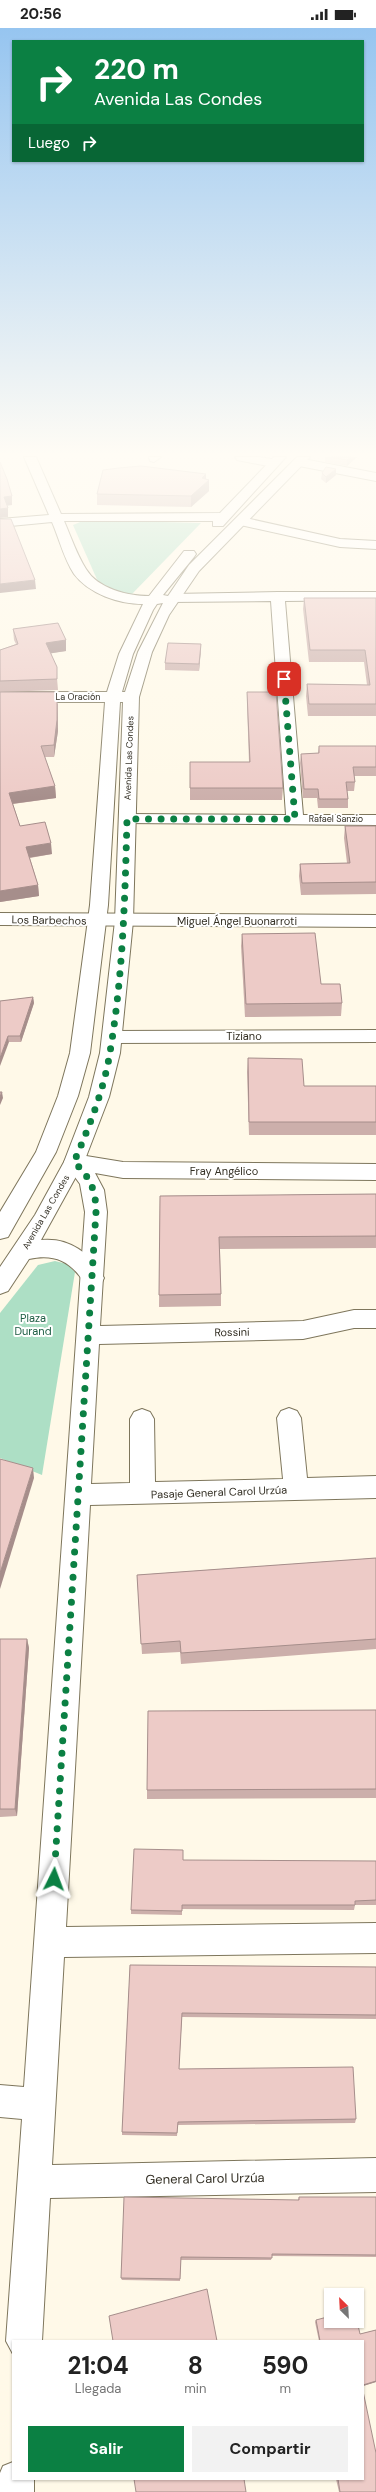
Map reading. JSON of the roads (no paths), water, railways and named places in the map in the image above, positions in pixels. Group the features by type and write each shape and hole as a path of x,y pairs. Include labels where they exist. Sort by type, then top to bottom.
{"main road":[{"path":"81,572 94,586 129,600 278,596 376,596"},
{"name":"Avenida Las Condes","path":"0,1231 46,1152 76,1072 83,1038 97,920 114,697 126,654 151,600 172,572"},
{"name":"Avenida Las Condes","path":"0,1285 47,1214 74,1162 99,1098 112,1037 124,921 131,697 144,652 172,598 191,572"},
{"path":"278,596 295,819"},
{"name":"La Oración","path":"0,697 131,697"},
{"name":"Rafael Sanzio","path":"127,819 376,820"},
{"name":"Los Barbechos","path":"0,919 97,920"},
{"name":"Miguel Ángel Buonarroti","path":"97,920 376,921"},
{"name":"Tiziano","path":"112,1037 376,1036"},
{"path":"24,2340 88,1335 93,1278 96,1199 91,1181 74,1162"},
{"name":"Fray Angélico","path":"74,1162 123,1170 376,1172"},
{"path":"23,1252 44,1247 63,1250 83,1263 93,1278"},
{"name":"Rossini","path":"88,1335 303,1330 354,1319 376,1319"},
{"name":"Pasaje General Carol Urzúa","path":"142,1418 143,1494"},
{"name":"Pasaje General Carol Urzúa","path":"290,1418 296,1490"},
{"name":"Pasaje General Carol Urzúa","path":"78,1495 376,1488"},
{"path":"50,1942 376,1938"},
{"path":"0,2101 39,2105"},
{"name":"General Carol Urzúa","path":"34,2182 376,2175"},
{"path":"15,2492 16,2480"}],"park label":[{"name":"Plaza Durand","path":"33,1324"}]}
